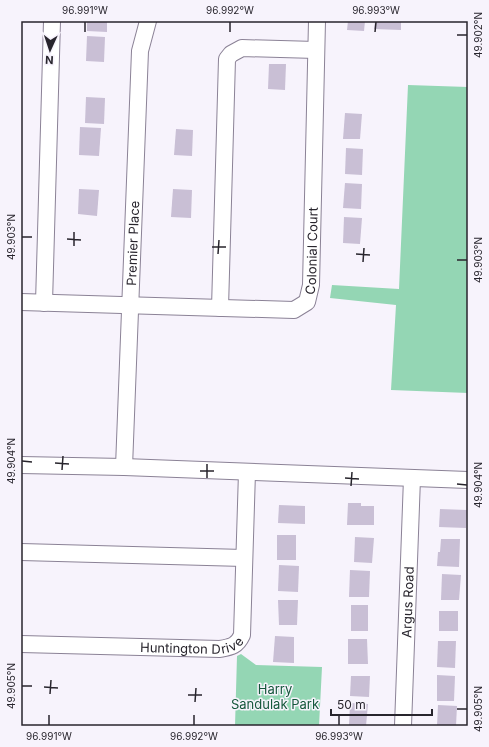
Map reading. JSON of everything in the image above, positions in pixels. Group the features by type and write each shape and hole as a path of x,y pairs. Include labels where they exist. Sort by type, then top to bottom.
{"street":[{"path":"44,302 52,21"},
{"name":"Premier Place","path":"124,467 140,51 148,21"},
{"name":"Colonial Court","path":"21,302 294,310 308,302 311,285 317,21"},
{"path":"220,308 227,59 231,54 242,48 316,50"},
{"path":"21,465 124,467 468,480"},
{"name":"Huntington Drive","path":"21,644 220,649 233,646 238,642 242,635 248,472"},
{"name":"Argus Road","path":"404,726 412,478"},
{"path":"21,552 244,558"}],"green space":[{"path":"408,85 468,87 468,393 391,390 396,305 330,298 332,285 399,289"},
{"name":"Harry Sandulak Park","path":"241,654 256,665 322,667 319,726 235,726 237,656"}],"building":[{"path":"87,21 107,21 107,32 87,31"},
{"path":"348,21 365,21 364,31 347,30"},
{"path":"375,21 401,21 401,30 374,29"},
{"path":"87,36 105,37 104,62 86,61"},
{"path":"269,64 286,64 285,90 268,89"},
{"path":"86,97 105,98 104,124 85,123"},
{"path":"345,113 362,114 360,139 343,139"},
{"path":"80,127 101,128 99,156 79,155"},
{"path":"176,129 193,130 192,156 174,155"},
{"path":"346,148 363,149 362,175 345,174"},
{"path":"345,183 362,184 361,209 343,208"},
{"path":"79,189 99,190 97,216 78,214"},
{"path":"173,189 192,190 191,218 171,217"},
{"path":"344,217 362,218 360,244 343,243"},
{"path":"348,503 361,503 361,506 374,506 374,525 347,525"},
{"path":"279,505 305,506 305,524 278,523"},
{"path":"440,509 467,510 466,528 439,527"},
{"path":"277,535 296,535 296,560 277,560"},
{"path":"355,537 374,538 372,563 354,562"},
{"path":"441,539 460,539 459,567 437,566"},
{"path":"279,565 299,566 298,592 278,591"},
{"path":"350,570 370,571 369,597 349,597"},
{"path":"442,574 461,575 459,600 441,600"},
{"path":"278,600 298,600 297,625 279,625"},
{"path":"351,605 368,605 368,631 351,631"},
{"path":"439,611 458,611 458,631 439,631"},
{"path":"275,636 294,637 294,663 273,662"},
{"path":"348,639 367,639 368,664 348,664"},
{"path":"438,641 456,641 455,668 437,667"},
{"path":"437,675 455,676 454,701 437,701"},
{"path":"351,676 370,676 369,697 350,696"},
{"path":"350,703 368,704 366,726 349,726"},
{"path":"438,705 457,706 456,726 437,726"}]}
